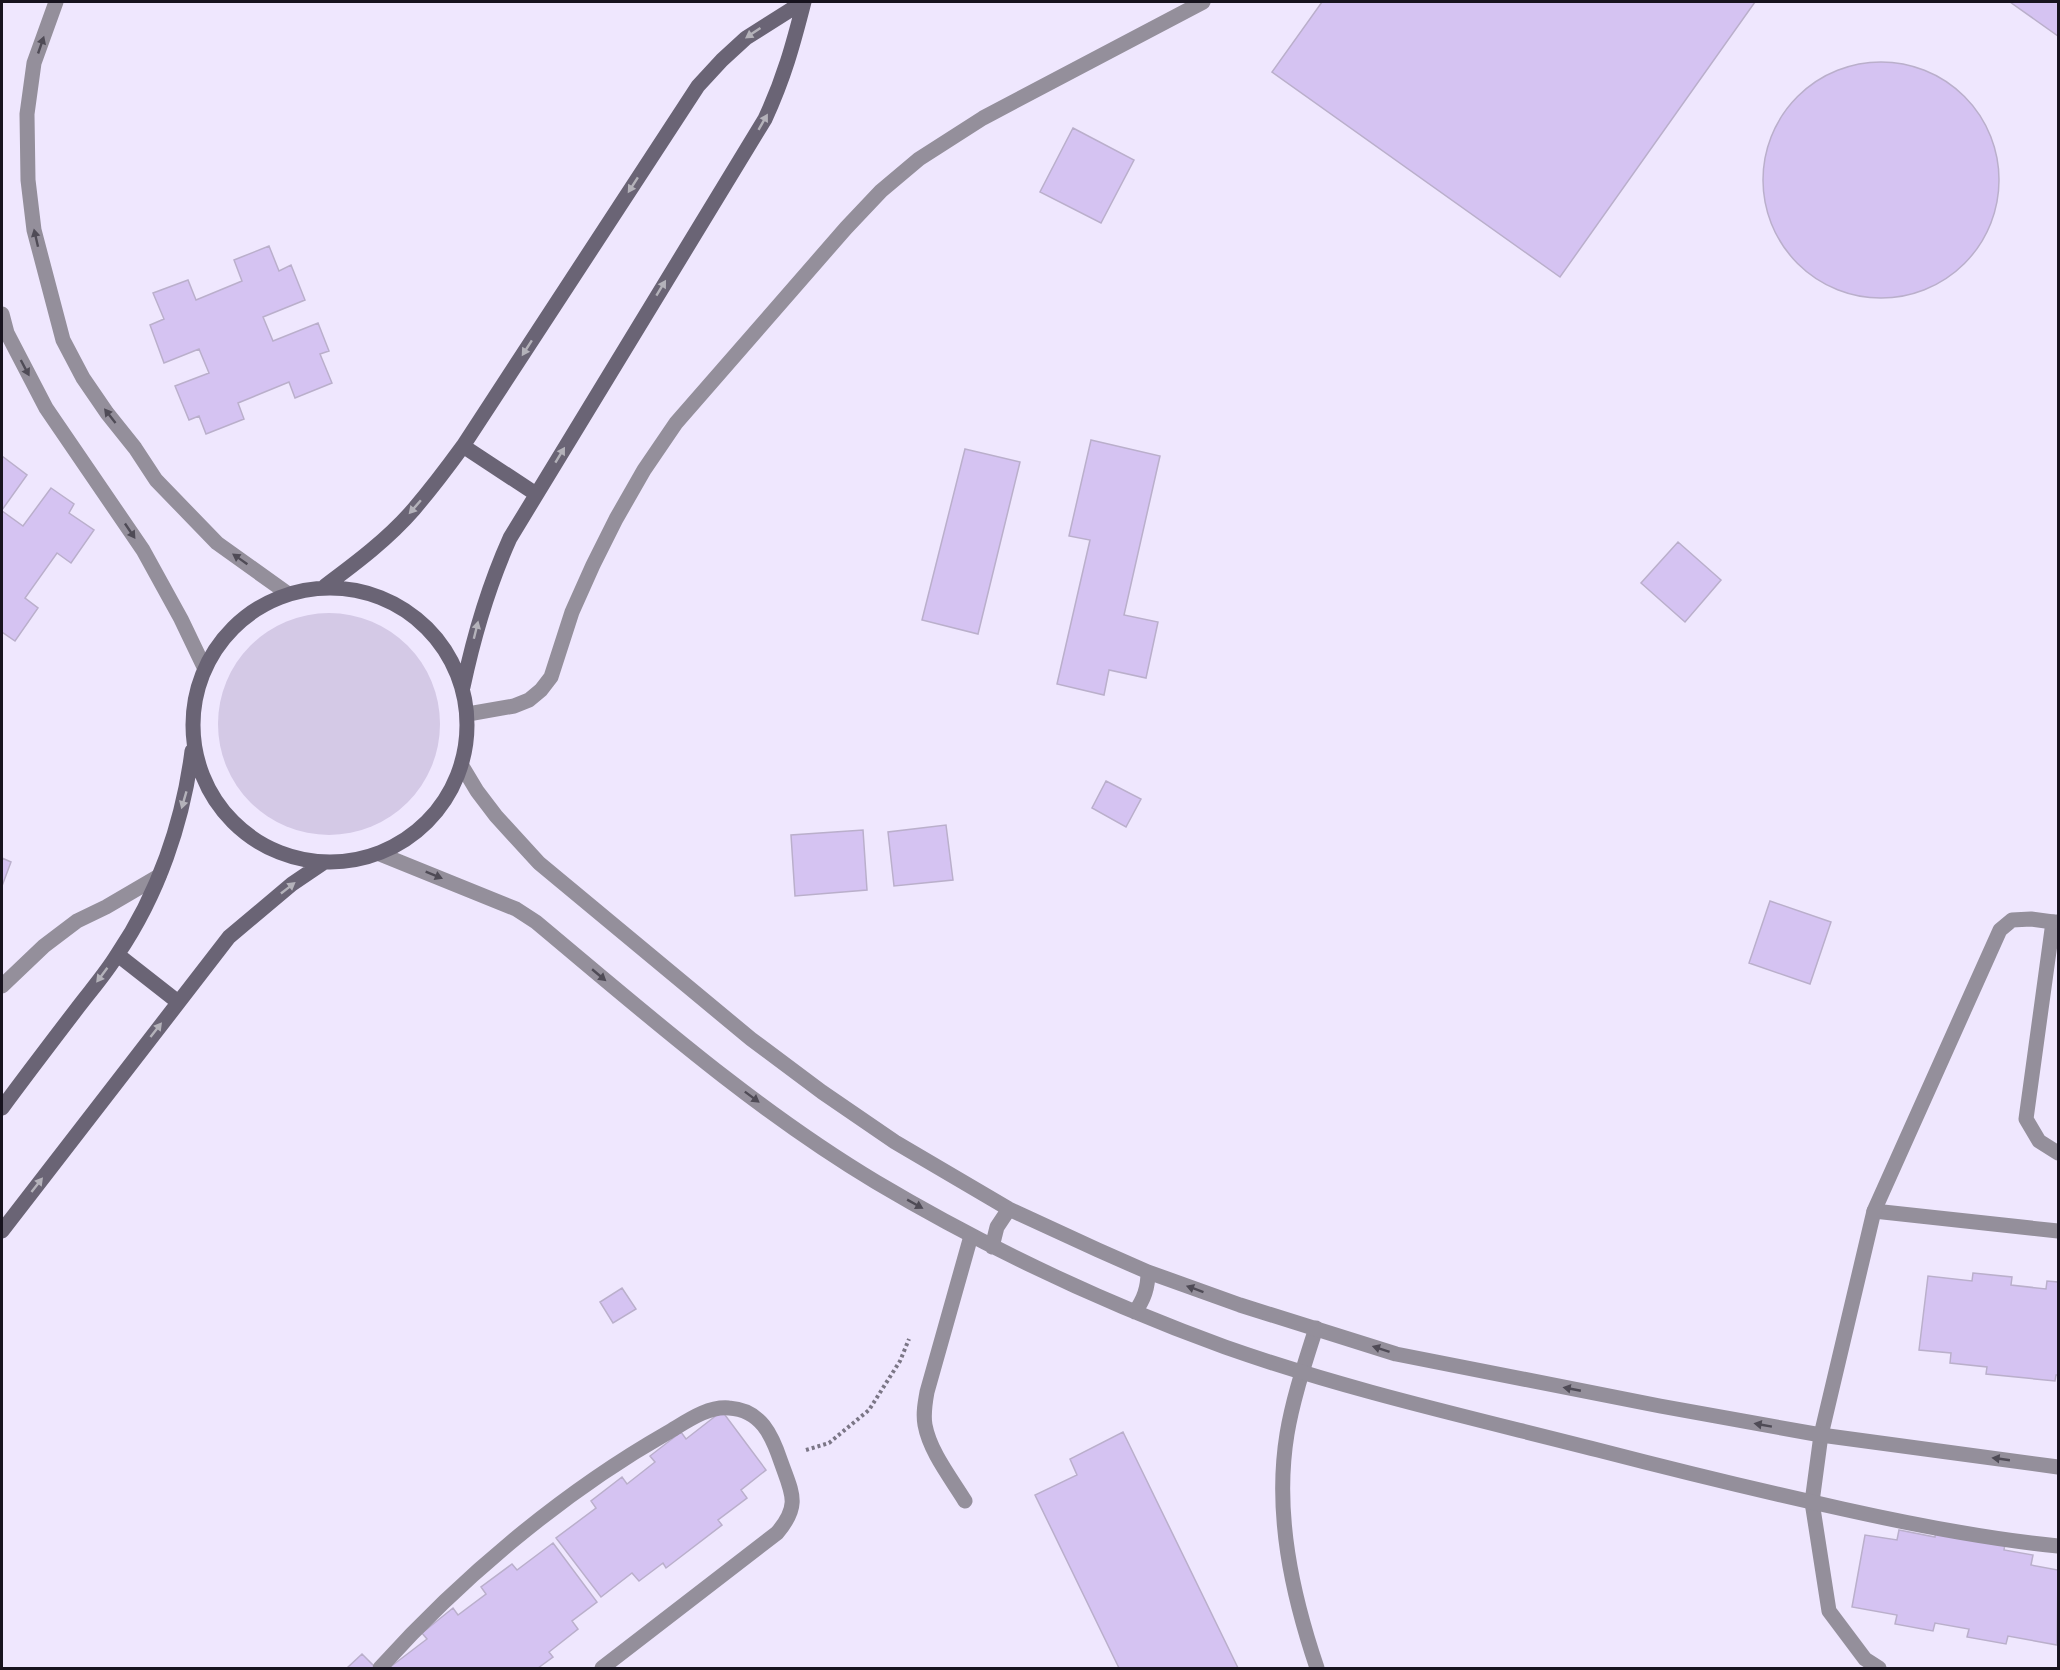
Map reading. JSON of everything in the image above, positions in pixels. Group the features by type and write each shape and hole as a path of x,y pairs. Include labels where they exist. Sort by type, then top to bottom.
{"main road":[{"path":"325,586 384,539 413,510 463,446 698,86 746,38 803,2"},
{"path":"463,687 479,619 493,577 510,538 765,119 780,88 790,58 803,2"},
{"path":"463,446 536,494"},
{"path":"2,1108 118,955 139,918 159,876 188,788 194,704 204,667 225,635 253,610 287,593 325,586 370,592 411,613 444,646 463,687 468,714 467,740 462,766 448,795 430,819 407,840 380,854 352,861 323,863 292,858 262,845 236,826 215,802 201,773 193,742"},
{"path":"2,1231 229,937 292,884 323,863"},
{"path":"118,955 178,1002"}],"street":[{"path":"56,2 34,63 27,114 28,180 34,230 63,340 83,378 156,480 216,543 287,593"},
{"path":"468,714 514,706 529,700 541,690 551,677 572,612 593,565 644,470 676,423 881,190 919,159 983,118 1203,2"},
{"path":"2,314 7,333 46,408 143,550 204,667"},
{"path":"462,766 496,816 539,863 751,1039 822,1092 895,1142 1010,1209 1148,1272 1239,1305 1396,1354 1821,1435 2058,1467"},
{"path":"380,854 516,909 536,922 661,1027 799,1131 874,1181 992,1247 1135,1312 1226,1347 1303,1372 1655,1465 1812,1502 1968,1535 2058,1546"},
{"path":"2,986 44,946 77,921 159,876"},
{"path":"1879,1668 1865,1659 1829,1611 1812,1502 1821,1435 1874,1211 2000,930 2012,920 2056,922 2026,1119 2039,1141 2058,1153"},
{"path":"992,1247 997,1227 1010,1209"},
{"path":"1874,1211 2058,1231"},
{"path":"965,1501 931,1441 925,1425 924,1409 971,1236"},
{"path":"1135,1312 1146,1294 1148,1272"},
{"path":"1316,1328 1287,1434 1282,1491 1287,1546 1297,1601 1317,1668"},
{"path":"380,1668 464,1584 526,1530 593,1480 646,1445 714,1408 728,1407 754,1415 765,1425 772,1436 793,1496 790,1513 777,1533 602,1668"}],"path":[{"path":"780,1458 829,1443 869,1410 900,1361 912,1330"}],"shaded area":[{"path":"318,613 340,613 372,621 408,645 432,681 438,702 440,724 438,746 432,767 408,803 372,827 340,835 318,835 286,827 250,803 226,767 218,735 218,713 226,681 250,645 286,621"}],"building":[{"path":"1322,2 1755,2 1560,277 1272,72"},
{"path":"2010,2 2058,2 2058,36"},
{"path":"1869,62 1893,62 1915,67 1937,76 1965,96 1979,114 1990,135 1997,157 1999,180 1997,203 1990,225 1979,246 1965,264 1937,284 1915,293 1893,298 1869,298 1847,293 1825,284 1806,272 1789,255 1777,236 1768,214 1763,192 1763,168 1768,146 1777,124 1789,105 1806,88 1825,76 1847,67"},
{"path":"1073,128 1134,160 1101,223 1040,192"},
{"path":"269,246 279,271 291,265 305,300 263,317 273,341 318,323 329,351 320,354 332,383 295,398 289,382 238,403 244,419 206,434 199,416 189,420 175,386 209,373 199,349 164,363 150,325 164,319 153,293 188,280 196,300 242,281 234,260"},
{"path":"1091,440 1160,456 1124,615 1158,622 1146,678 1109,670 1104,695 1057,684 1090,540 1069,536"},
{"path":"965,449 1020,462 978,634 922,620"},
{"path":"2,456 27,475 2,510"},
{"path":"51,488 74,504 69,513 94,530 71,563 57,553 25,598 38,608 15,641 2,632 2,511 23,526"},
{"path":"1678,542 1721,580 1685,622 1641,583"},
{"path":"1106,781 1141,799 1126,827 1092,808"},
{"path":"946,825 953,880 894,886 888,832"},
{"path":"863,830 867,890 795,896 791,835"},
{"path":"2,858 11,862 2,886"},
{"path":"1770,901 1831,922 1810,984 1749,963"},
{"path":"1973,1273 2012,1277 2011,1285 2046,1289 2047,1281 2058,1282 2058,1375 2055,1381 1986,1374 1987,1367 1950,1363 1951,1353 1919,1350 1928,1276 1972,1281"},
{"path":"622,1288 636,1309 613,1323 600,1302"},
{"path":"722,1411 766,1470 741,1490 747,1498 718,1520 722,1525 666,1568 663,1563 639,1581 632,1573 601,1597 556,1538 596,1508 591,1501 622,1477 627,1484 655,1462 650,1456 681,1432 686,1439"},
{"path":"1123,1432 1238,1668 1119,1668 1035,1495 1077,1475 1070,1459"},
{"path":"1899,1530 1935,1537 1936,1530 2005,1544 2004,1550 2033,1555 2031,1565 2058,1570 2057,1645 2008,1636 2006,1644 1967,1637 1969,1629 1935,1623 1933,1631 1895,1624 1897,1615 1852,1607 1865,1535 1897,1540"},
{"path":"553,1543 597,1602 572,1621 578,1629 549,1652 553,1657 538,1668 389,1668 427,1639 422,1633 453,1608 458,1615 486,1594 481,1587 512,1564 517,1570"},
{"path":"362,1654 376,1668 347,1668"}]}
